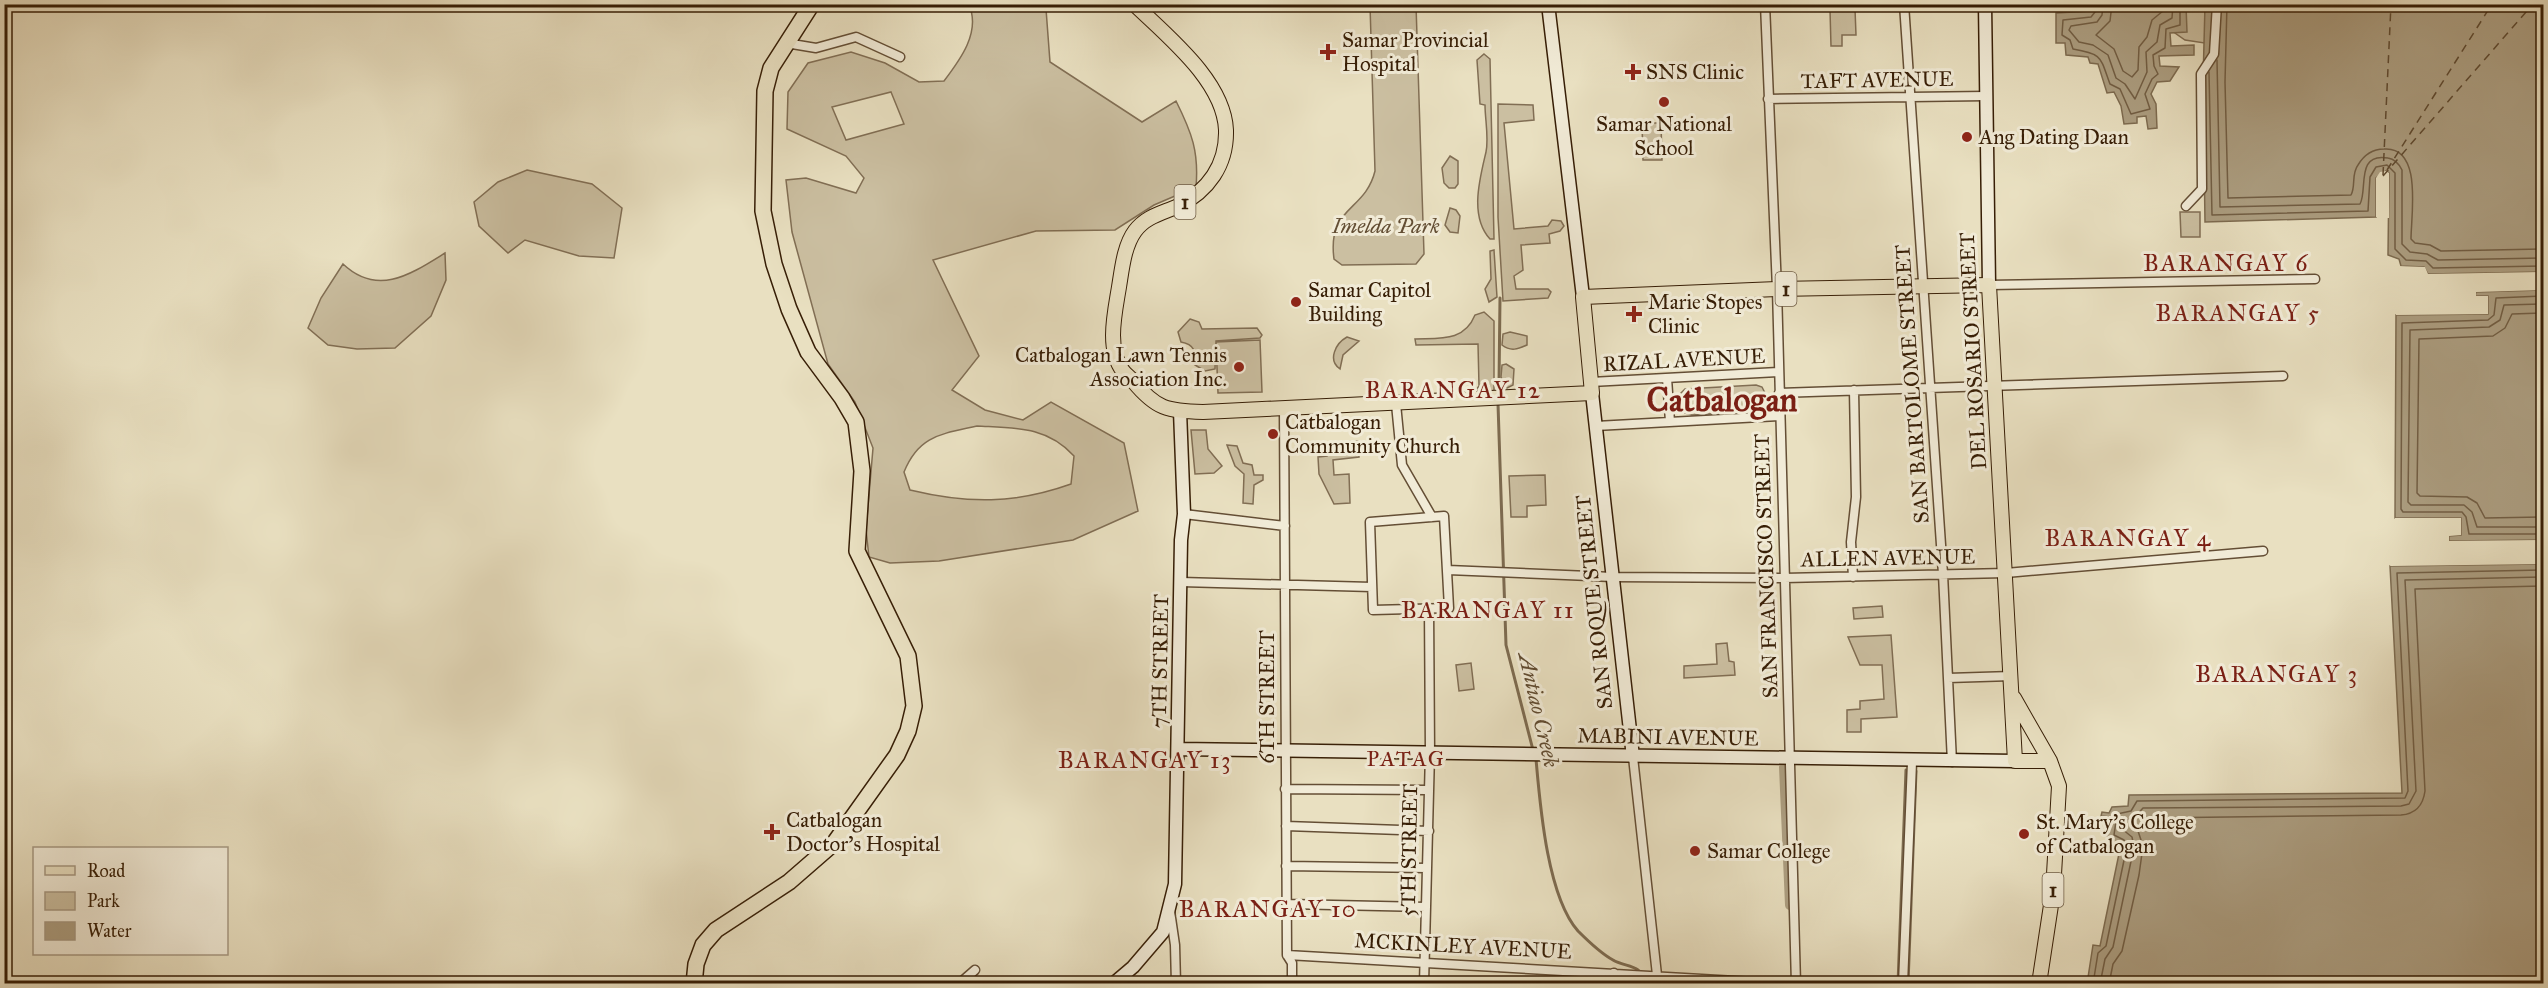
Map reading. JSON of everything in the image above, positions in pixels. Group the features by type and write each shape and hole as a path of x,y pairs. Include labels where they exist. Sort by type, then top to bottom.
{"highway":[{"path":"694,984 696,964 703,945 716,930 789,882 835,843 897,755 908,731 914,706 908,656 857,551 862,471 856,422 842,398 808,352 789,309 774,264 763,211 765,92 771,68 812,4"}],"main road":[{"name":"1","path":"1134,4 1186,55 1213,89 1222,111 1226,131 1219,164 1204,190 1178,206 1153,215 1135,230 1126,251 1113,322 1115,346 1123,371 1153,403 1180,411 1284,408 1487,399 1592,388"},
{"name":"1","path":"1583,297 1777,289 1989,285"},
{"name":"DEL ROSARIO STREET","path":"1989,285 2015,761"},
{"name":"SAN ROQUE STREET","path":"1583,297 1592,388"},
{"name":"DEL ROSARIO STREET","path":"2013,696 2050,761 2059,786 2053,892 2039,984"},
{"name":"MABINI AVENUE","path":"2015,761 2050,761"}],"street":[{"path":"1548,4 1583,297"},
{"name":"SAN FRANCISCO STREET","path":"1765,4 1777,289 1796,984"},
{"name":"SAN BARTOLOME STREET","path":"1904,4 1943,574 1952,762"},
{"name":"DEL ROSARIO STREET","path":"1985,4 1989,285"},
{"path":"2186,206 2202,189 2200,74 2214,54 2217,4"},
{"path":"786,43 816,48 842,38 856,37 900,57"},
{"name":"TAFT AVENUE","path":"1768,99 1986,96"},
{"path":"1989,285 2316,279"},
{"name":"RIZAL AVENUE","path":"1592,388 1667,378 1778,372"},
{"name":"RIZAL AVENUE","path":"1779,393 2283,376"},
{"path":"1667,378 1670,422"},
{"name":"SAN ROQUE STREET","path":"1592,388 1633,757 1652,974"},
{"path":"1853,577 1851,542 1856,497 1854,390"},
{"path":"1396,404 1402,465 1432,517"},
{"name":"6TH STREET","path":"1284,408 1287,955 1292,963 1292,984"},
{"name":"7TH STREET","path":"1113,984 1133,967 1163,932 1175,884 1184,514 1180,411"},
{"path":"1596,426 1779,416"},
{"path":"1184,514 1286,526"},
{"path":"1444,516 1448,570 1449,608 1374,610 1370,522 1444,516"},
{"name":"ALLEN AVENUE","path":"1448,570 1496,570 1613,577 1853,577 2006,573 2263,551"},
{"path":"1181,582 1372,588"},
{"name":"5TH STREET","path":"1424,984 1429,831 1429,609"},
{"path":"1948,678 2012,676"},
{"name":"MABINI AVENUE","path":"1178,749 1912,762 2015,761"},
{"path":"1903,984 1912,762"},
{"path":"1285,789 1428,790"},
{"path":"1286,826 1429,831"},
{"path":"1286,866 1427,868"},
{"path":"1287,904 1426,907"},
{"path":"1170,911 1175,945 1176,984"},
{"name":"MCKINLEY AVENUE","path":"1287,955 1425,964 1652,974"},
{"path":"959,984 975,970"},
{"path":"1614,973 1615,984"},
{"path":"1652,974 1789,984"}],"green space":[{"path":"969,5 1038,5 1046,9 1050,62 1142,122 1176,101 1193,143 1197,175 1196,187 1154,205 1115,230 1036,231 933,260 979,356 952,390 985,410 1023,420 1051,402 1124,443 1138,511 1073,540 939,561 890,563 869,557 866,530 873,448 855,402 828,364 792,232 786,180 806,178 856,193 864,178 846,156 787,129 788,92 808,63 851,52 885,63 919,82 944,81 967,45 971,35 972,15","holes":["891,92 904,124 846,140 832,107","977,426 1030,430 1053,439 1074,456 1071,484 1050,491 991,500 952,498 910,490 904,472 910,460 924,443 942,434"]},
{"name":"Imelda Park","path":"1370,5 1416,5 1424,254 1416,264 1342,265 1334,259 1333,242 1336,229 1348,210 1363,195 1375,171"},
{"path":"2135,5 2211,5 2211,44 2185,40"},
{"path":"1855,9 1856,35 1842,35 1842,46 1831,46 1830,10"},
{"path":"1484,54 1490,59 1494,239 1490,239 1484,230 1478,208 1479,185 1487,141 1485,105 1480,104 1477,60"},
{"path":"1498,104 1533,105 1534,120 1504,123 1514,229 1548,226 1552,220 1561,221 1564,226 1560,231 1549,234 1550,243 1521,245 1523,270 1514,276 1516,289 1548,289 1551,292 1548,298 1503,301 1498,217"},
{"path":"1642,123 1661,123 1662,160 1643,160"},
{"path":"1450,156 1458,161 1458,184 1455,188 1449,188 1444,183 1442,168"},
{"path":"527,170 592,184 622,208 614,258 579,256 525,240 508,253 479,226 474,202 498,182"},
{"path":"1450,208 1456,210 1460,216 1458,233 1450,232 1445,225"},
{"path":"2180,212 2200,212 2200,237 2181,237"},
{"path":"1494,250 1497,297 1489,302 1485,289 1491,279 1490,251"},
{"path":"445,253 446,280 431,316 395,348 357,349 328,345 308,328 321,298 343,264 356,274 382,281 407,274"},
{"path":"1484,312 1494,321 1494,394 1477,394 1476,390 1479,386 1478,344 1416,345 1415,339 1442,338 1458,334 1470,324 1475,315"},
{"path":"1190,319 1199,322 1202,329 1257,328 1262,335 1260,338 1216,341 1215,369 1205,371 1195,365 1194,350 1190,345 1181,342 1178,332"},
{"path":"1510,332 1527,336 1527,345 1511,349 1502,345 1503,334"},
{"path":"1347,337 1359,341 1343,355 1340,369 1334,361 1334,352 1339,343"},
{"name":"Catbalogan Lawn Tennis Association Inc.","path":"1260,340 1262,392 1218,393 1216,342"},
{"path":"1506,364 1514,369 1513,385 1507,388 1501,377 1502,365"},
{"path":"1756,385 1762,387 1767,397 1762,409 1757,411 1692,415 1682,412 1676,403 1677,397 1685,389"},
{"path":"1191,430 1206,430 1208,449 1222,466 1214,473 1195,474"},
{"path":"1358,441 1359,457 1333,460 1334,475 1349,474 1350,503 1334,504 1319,474 1318,457 1327,456 1327,443"},
{"path":"1227,445 1237,446 1243,463 1252,465 1254,475 1263,475 1263,480 1254,485 1253,504 1243,503 1244,474 1235,466"},
{"path":"1545,475 1546,505 1527,506 1527,517 1511,517 1509,476"},
{"path":"1882,606 1883,617 1854,619 1853,608"},
{"path":"1891,635 1897,717 1861,719 1861,732 1847,732 1847,710 1860,709 1860,701 1884,699 1882,665 1860,665 1848,637"},
{"path":"1727,643 1729,661 1734,662 1735,675 1684,678 1684,666 1717,664 1716,644"},
{"path":"1471,663 1474,689 1459,691 1456,665"}],"water":[{"path":"2090,5 2186,5 2187,32 2170,33 2171,46 2194,45 2194,55 2159,56 2160,66 2179,67 2170,81 2157,82 2151,94 2156,104 2157,128 2148,129 2146,116 2137,117 2137,123 2124,124 2121,106 2114,92 2107,93 2098,64 2090,63 2088,57 2066,55 2065,43 2056,43 2056,13 2090,11"},
{"path":"2205,5 2543,5 2543,272 2428,274 2424,267 2401,266 2399,259 2388,255 2389,173 2386,171 2376,178 2376,217 2205,222 2203,82"},
{"path":"2543,290 2543,540 2449,541 2449,536 2461,535 2461,518 2395,518 2396,315 2488,314 2488,296 2475,296 2476,292"},
{"path":"2543,564 2543,983 2087,984 2093,945 2100,946 2121,844 2107,841 2109,817 2101,816 2102,812 2109,813 2112,807 2128,806 2129,795 2402,793 2390,566"}],"pier":[{"path":"2380,172 2389,173 2389,218 2386,218 2385,174 2379,179 2379,217 2376,217 2376,178"},
{"path":"2397,266 2425,267 2428,274 2543,272 2544,275 2428,277 2423,270 2400,269"},
{"path":"2544,287 2543,290 2476,292 2476,296 2488,296 2488,314 2396,315 2396,312 2485,311 2485,299 2474,298 2474,289"},
{"path":"2395,518 2461,518 2461,535 2449,536 2449,541 2543,540 2544,543 2448,544 2446,535 2458,532 2458,521 2394,521"},
{"path":"2543,561 2543,564 2390,566 2391,563"}],"waterway":[{"name":"Antiao Creek","path":"1499,384 1500,298"},
{"name":"Antiao Creek","path":"1498,404 1506,645 1533,750"},
{"name":"Antiao Creek","path":"1536,759 1547,849 1552,873 1567,915 1578,931 1594,947 1613,960 1638,970 1644,982"},
{"path":"1784,767 1790,905"},
{"path":"1898,984 1906,770"},
{"path":"1908,984 1916,771"}],"ferry route":[{"path":"2383,175 2391,4"},
{"path":"2387,170 2492,4"},
{"path":"2383,176 2533,4"}],"place":[{"name":"Samar Provincial Hospital","path":"1328,52"},
{"name":"SNS Clinic","path":"1633,72"},
{"name":"Samar National School","path":"1664,102"},
{"name":"Ang Dating Daan","path":"1967,137"},
{"name":"Samar Capitol Building","path":"1296,302"},
{"name":"Marie Stopes Clinic","path":"1634,314"},
{"name":"Catbalogan Lawn Tennis Association Inc.","path":"1239,367"},
{"name":"Catbalogan Community Church","path":"1273,434"},
{"name":"Catbalogan Doctor's Hospital","path":"772,832"},
{"name":"St. Mary's College of Catbalogan","path":"2024,834"},
{"name":"Samar College","path":"1695,851"}],"district":[{"name":"BARANGAY 6","path":"2226,263"},
{"name":"BARANGAY 5","path":"2238,313"},
{"name":"BARANGAY 12","path":"1453,390"},
{"name":"Catbalogan","path":"1722,400"},
{"name":"BARANGAY 4","path":"2128,538"},
{"name":"BARANGAY 11","path":"1488,610"},
{"name":"BARANGAY 3","path":"2277,674"},
{"name":"PATAG","path":"1406,758"},
{"name":"BARANGAY 13","path":"1145,760"},
{"name":"BARANGAY 10","path":"1268,909"}]}
